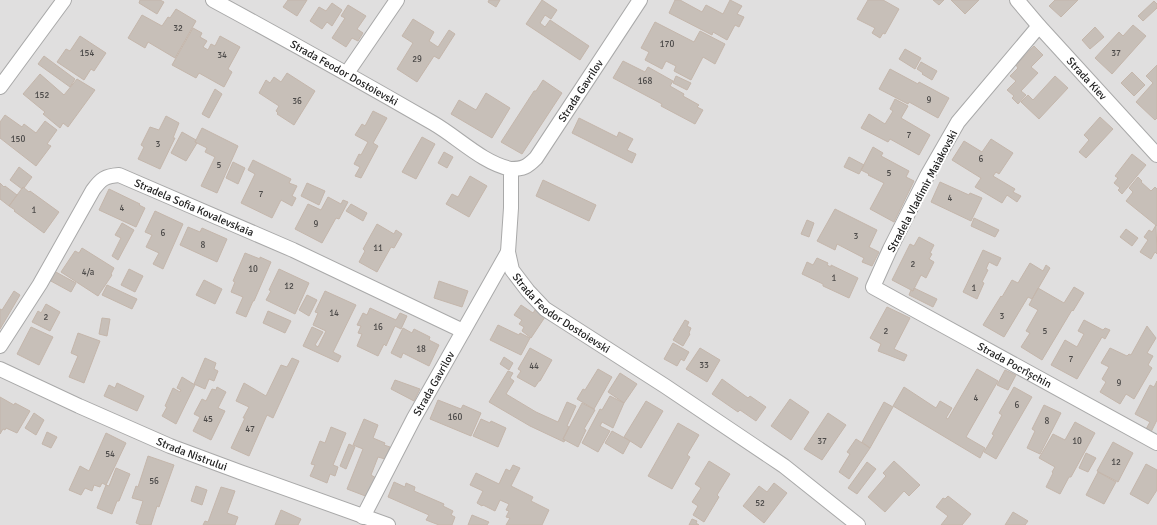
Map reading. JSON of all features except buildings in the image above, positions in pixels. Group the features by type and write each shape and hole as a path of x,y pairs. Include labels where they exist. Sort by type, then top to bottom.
{"street":[{"path":"0,87 64,0"},
{"name":"Strada Feodor Dostoievski","path":"213,0 347,73 435,125 485,159 500,167 511,169 511,208 508,252 512,270 528,291 545,308 784,466 858,525"},
{"path":"347,73 397,0"},
{"name":"Strada Gavrilov","path":"511,169 520,169 528,166 536,158 640,0"},
{"name":"Strada Kiev","path":"1017,0 1157,156"},
{"name":"Stradela Vladimir Maiakovski","path":"873,287 890,249 927,176 958,122 1039,26"},
{"name":"Stradela Sofia Kovalevskaia","path":"0,346 40,284 93,190 100,181 108,175 119,175 130,179 293,250 463,331"},
{"name":"Strada Gavrilov","path":"364,517 414,418 508,252"},
{"name":"Strada Pocrîșchin","path":"873,287 1157,444"},
{"name":"Strada Nistrului","path":"0,370 170,446 388,525"}],"shaded area":[{"path":"0,0 1157,0 1157,525 0,525"}]}
